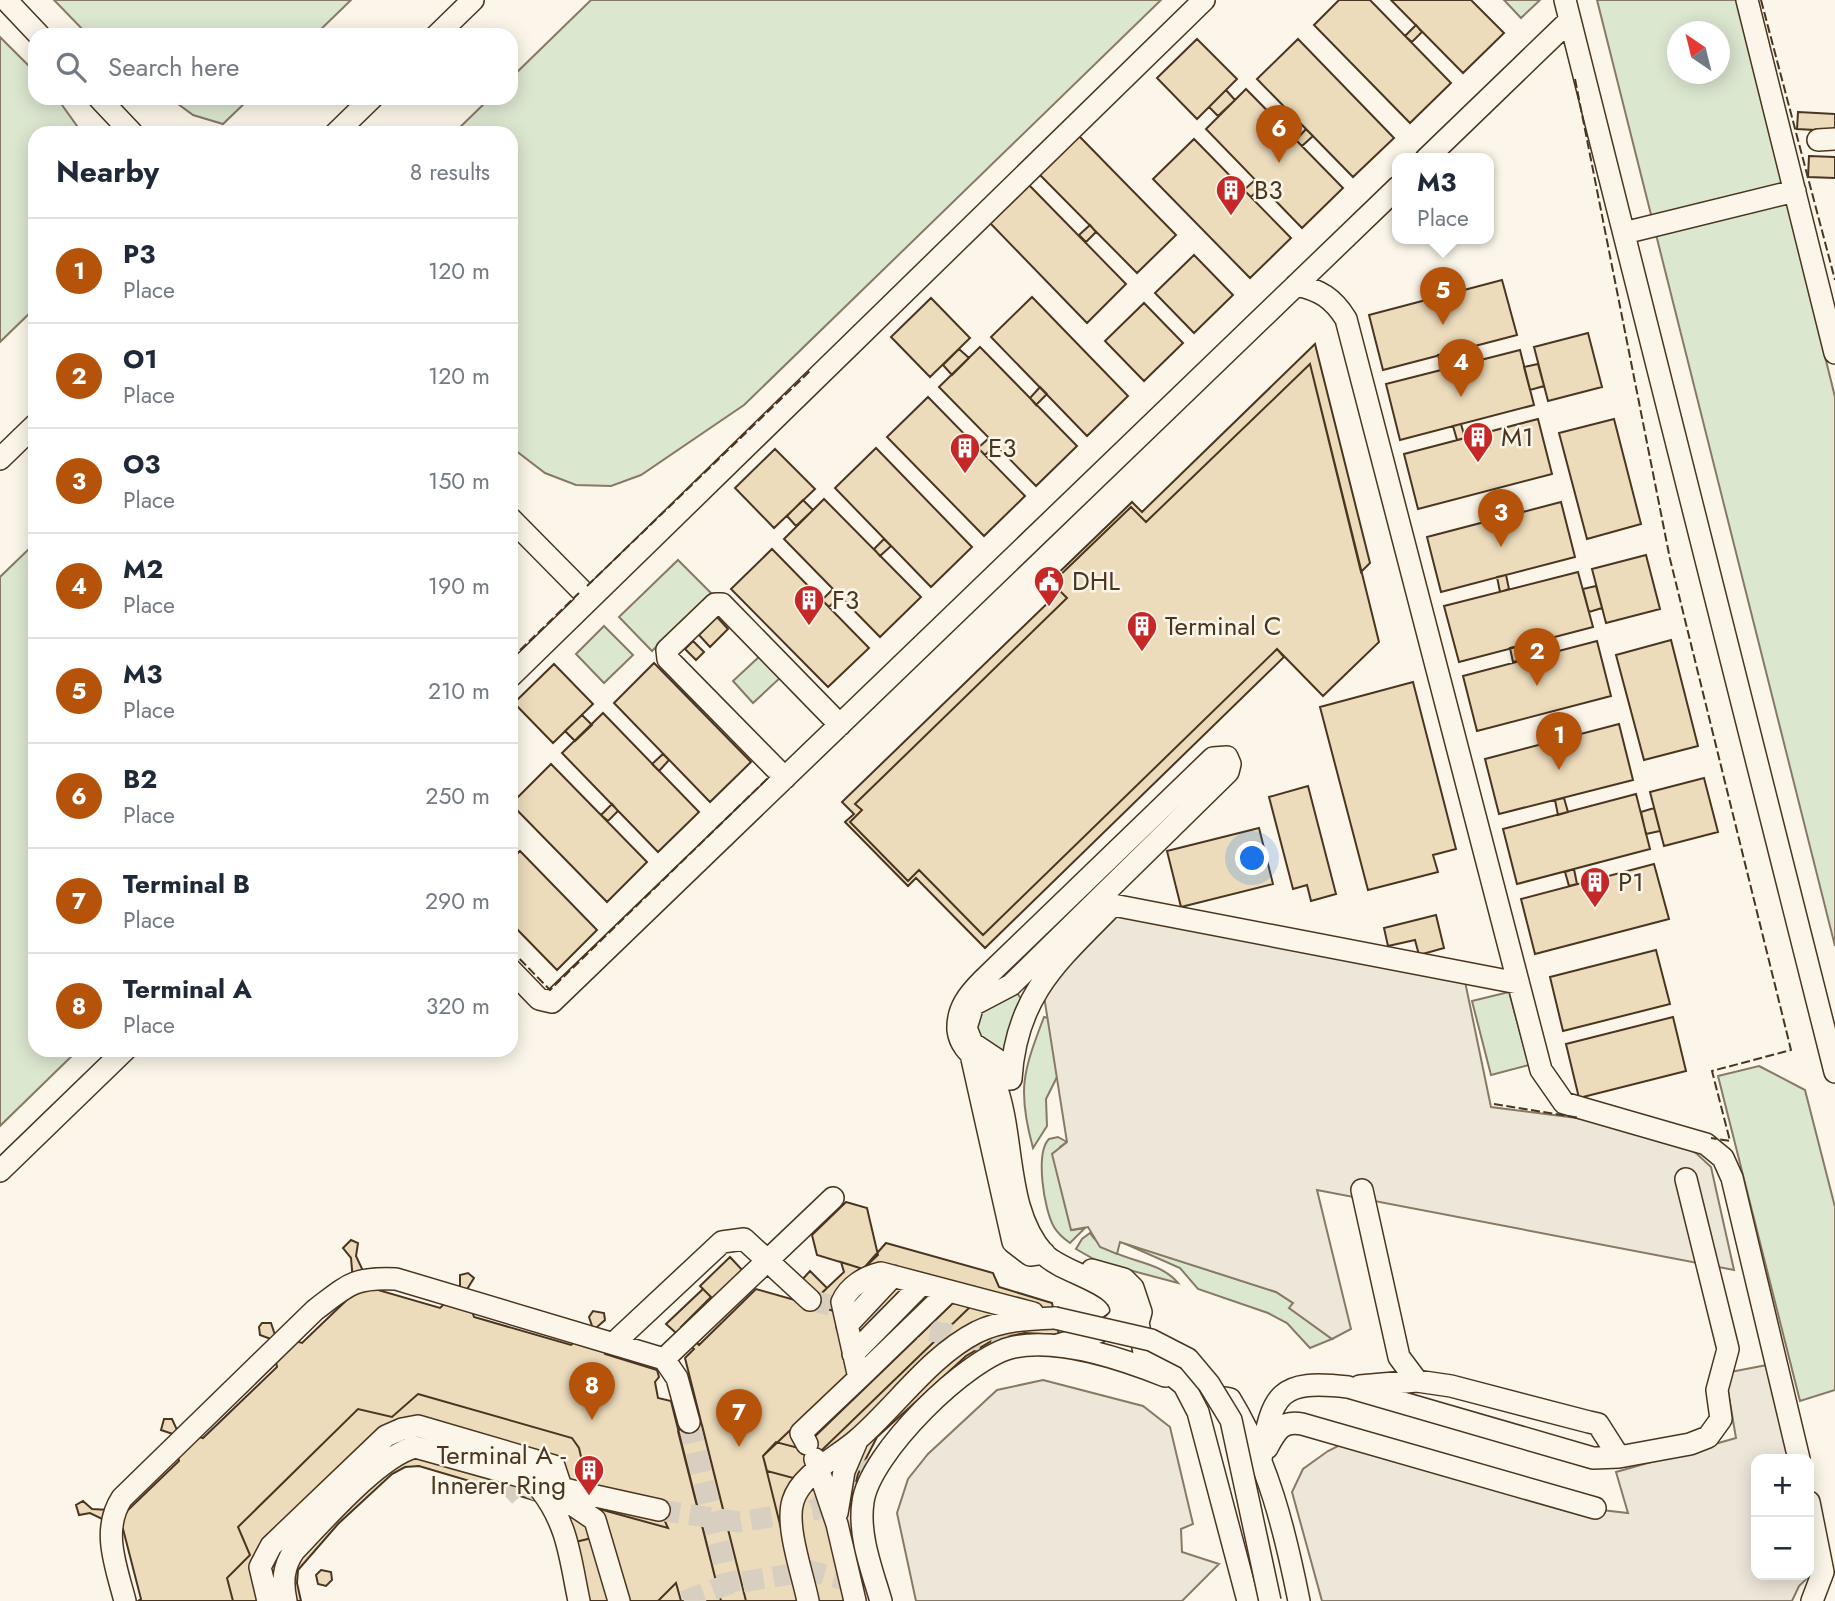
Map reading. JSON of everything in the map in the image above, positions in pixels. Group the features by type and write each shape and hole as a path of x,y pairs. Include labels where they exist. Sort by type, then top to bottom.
{"lane":[{"path":"6,0 32,28"},
{"path":"444,28 473,0"},
{"path":"518,669 1204,0"},
{"path":"1747,0 1835,353"},
{"path":"1432,153 1568,10"},
{"path":"1568,10 1835,1072"},
{"path":"106,105 125,126"},
{"path":"343,126 365,105"},
{"path":"1624,233 1795,191"},
{"path":"518,977 539,999 552,1002 1392,193"},
{"path":"1296,285 1320,290 1336,303 1346,318 1541,1070 1564,1103 1706,1144 1723,1158 1732,1178 1798,1454"},
{"path":"0,459 28,432"},
{"path":"518,526 590,599"},
{"path":"785,778 668,659 667,650 715,604 722,604 840,725"},
{"path":"881,1601 863,1525 863,1502 876,1465 908,1427 977,1363 1013,1347 1058,1345 1112,1326 1120,1318 1121,1308 1116,1296 1105,1287 1060,1268 1044,1253 1024,1224 994,1080 986,1068 971,1057 962,1045 958,1031 960,1011 969,994 1213,758 1227,757 1230,764 1228,772 1108,891 1011,985 973,1005 966,1028 972,1043 1011,1069"},
{"path":"1091,876 1101,874 1108,882 1108,891"},
{"path":"1248,1601 1198,1412 1184,1385 1144,1352 1138,1323 1141,1312 1133,1288 1124,1279 1100,1274 1068,1257 1037,1224 1029,1202 1009,1103 1011,1069 1022,1023 1032,998 1044,977 1113,905 1518,984"},
{"path":"0,1171 118,1057"},
{"path":"1261,1459 1266,1426 1274,1404 1297,1385 1313,1383 1348,1387 1593,1458 1619,1457 1666,1449 1708,1437 1721,1419 1717,1390 1728,1349 1686,1179"},
{"path":"1362,1189 1399,1357 1417,1381"},
{"path":"664,1359 833,1198"},
{"path":"615,1342 722,1242 744,1239 810,1300"},
{"path":"859,1378 842,1302 846,1295 869,1276 881,1273 948,1293 1151,1340 1188,1359 1209,1384 1231,1420 1270,1601"},
{"path":"125,1601 111,1535 111,1515 122,1499 315,1310 365,1277 396,1279 615,1342 664,1359 677,1378 689,1422"},
{"path":"853,1354 921,1285"},
{"path":"855,1601 837,1524 814,1457 802,1433 948,1293"},
{"path":"837,1524 844,1471 859,1438 902,1395 955,1346 974,1334 1018,1319 1055,1318"},
{"path":"1058,1345 1136,1365 1184,1385 1230,1399 1249,1430 1261,1459 1286,1540 1299,1601"},
{"path":"1348,1387 1417,1381 1451,1386 1598,1424 1619,1457"},
{"path":"1261,1459 1281,1426 1290,1422 1595,1508"},
{"path":"268,1601 260,1567 271,1546 375,1446 402,1429 418,1426 554,1466 561,1488"},
{"path":"808,1601 792,1521 792,1504 814,1457 859,1438"},
{"path":"286,1601 283,1588 285,1565 294,1551 381,1466 404,1450 415,1447 561,1488 659,1510"},
{"path":"534,1480 595,1520 612,1600"},
{"path":"534,1480 556,1509 564,1528 579,1601"},
{"path":"1812,1517 1823,1572 1812,1601"},
{"path":"250,1544 285,1565"}],"green space":[{"path":"54,0 351,0 322,28 81,28"},
{"path":"591,0 1161,0 744,405 641,475 611,486 576,485 545,473 518,452 518,126 461,126 483,105 518,105 518,71"},
{"path":"1504,0 1540,0 1521,18"},
{"path":"1597,0 1737,0 1835,397 1835,946"},
{"path":"0,37 28,65 28,105 62,105 77,126 28,126 28,315 0,342"},
{"path":"179,105 243,105 223,124 193,115"},
{"path":"28,550 28,1057 71,1057 0,1126 0,577"},
{"path":"678,560 711,593 652,651 619,617"},
{"path":"604,626 633,655 604,683 576,654"},
{"path":"761,655 781,677 753,703 733,681"},
{"path":"1015,990 1022,1000 1004,1054 986,1045 973,1027 980,1009"},
{"path":"1509,992 1529,1065 1491,1075 1472,1001"},
{"path":"1044,1017 1111,1031 1068,1055 1046,1099 1047,1126 1033,1148 1025,1111 1025,1081 1031,1053"},
{"path":"1759,1066 1805,1090 1835,1207 1835,1390 1800,1401 1718,1076"},
{"path":"1058,1137 1067,1142 1060,1147 1072,1230 1085,1228 1070,1243 1057,1232 1050,1219 1042,1182 1042,1156 1045,1146 1049,1139"},
{"path":"1090,1233 1109,1250 1158,1268 1178,1283 1099,1262 1076,1249"},
{"path":"1119,1241 1276,1292 1293,1303 1290,1308 1332,1339 1310,1348 1287,1323 1268,1313 1198,1289 1180,1268"}],"shaded area":[{"path":"1107,900 1462,967 1491,1107 1608,1122 1683,1146 1696,1153 1711,1167 1734,1270 1317,1190 1351,1329 1332,1339 1289,1308 1293,1303 1276,1292 1120,1242 1117,1254 1100,1247 1088,1227 1071,1230 1052,1154 1067,1142 1044,996 1026,991 1032,977"},
{"path":"1767,1365 1790,1454 1751,1454 1751,1580 1805,1580 1799,1586 1792,1601 1322,1601 1292,1492 1303,1469 1328,1451 1350,1440 1584,1508 1628,1513 1616,1472 1736,1438 1725,1373"},
{"path":"1043,1380 1143,1406 1170,1427 1193,1524 1181,1529 1182,1552 1219,1564 1182,1601 916,1601 897,1513 908,1479 928,1454 997,1390"},
{"path":"1814,1547 1819,1567 1814,1572"}],"building":[{"path":"1339,0 1370,0 1451,83 1410,123 1314,25"},
{"path":"1391,0 1471,0 1504,33 1463,73"},
{"path":"1416,25 1422,32 1412,42 1405,36"},
{"path":"1197,39 1237,79 1197,119 1157,78"},
{"path":"1298,39 1394,138 1353,177 1257,79"},
{"path":"1246,89 1343,188 1302,228 1206,129"},
{"path":"1226,90 1235,100 1218,116 1209,107"},
{"path":"1798,112 1835,114 1835,131 1797,129"},
{"path":"1306,129 1313,136 1302,146 1296,140"},
{"path":"1079,136 1176,235 1137,273 1039,174"},
{"name":"B3","path":"1194,139 1291,238 1250,278 1153,179"},
{"path":"1809,156 1835,157 1835,178 1808,177"},
{"path":"1255,180 1262,186 1251,197 1244,190"},
{"path":"1029,185 1126,284 1087,323 990,223"},
{"path":"1090,225 1096,232 1086,242 1079,235"},
{"path":"1194,255 1233,295 1194,333 1155,293"},
{"path":"1502,280 1517,335 1383,370 1369,315"},
{"path":"1032,297 1128,396 1087,436 991,337"},
{"path":"931,298 970,338 930,377 891,337"},
{"path":"1144,303 1183,343 1144,381 1105,341"},
{"path":"1588,333 1602,387 1548,401 1534,347"},
{"path":"1315,344 1370,563 1361,572 1310,364 1146,522 1131,507 1052,583 1067,598 855,804 862,810 850,822 908,881 919,870 983,935 1277,649 1284,657 985,948 916,878 908,886 845,822 854,814 842,802 1058,593 1048,583 1132,502 1142,512"},
{"path":"980,347 1077,446 1036,486 939,387"},
{"path":"959,349 969,358 952,375 943,365"},
{"path":"1520,350 1534,405 1400,440 1386,384"},
{"path":"1447,353 1451,368 1442,370 1438,355"},
{"name":"Terminal C","path":"1310,364 1379,642 1323,696 1277,649 983,935 919,870 908,881 850,822 862,810 855,804 1067,598 1052,583 1131,507 1146,522"},
{"path":"1538,364 1544,386 1530,390 1524,367"},
{"path":"1040,387 1047,394 1036,405 1030,398"},
{"name":"E3","path":"928,397 1025,496 984,536 887,437"},
{"name":"M1","path":"1538,419 1552,474 1418,509 1404,454"},
{"path":"1614,419 1641,524 1587,539 1559,433"},
{"path":"1461,424 1465,438 1457,440 1453,426"},
{"path":"989,438 995,445 985,455 978,448"},
{"path":"876,448 972,547 931,587 835,488"},
{"path":"775,449 815,489 774,528 735,488"},
{"path":"824,499 921,597 880,637 784,539"},
{"path":"803,500 813,510 796,526 787,516"},
{"path":"1561,502 1575,557 1441,592 1427,537"},
{"path":"884,539 891,546 880,556 874,549"},
{"name":"F3","path":"772,549 869,648 828,687 731,589"},
{"path":"1646,555 1660,609 1606,623 1592,569"},
{"path":"1578,572 1593,627 1459,662 1444,606"},
{"path":"1506,575 1509,589 1500,592 1497,577"},
{"path":"1596,586 1602,608 1589,612 1583,589"},
{"path":"833,589 840,596 829,607 822,600"},
{"path":"717,617 728,629 710,647 699,635"},
{"path":"1671,640 1698,746 1644,760 1616,655"},
{"path":"693,641 704,652 696,660 685,649"},
{"path":"1597,641 1611,696 1477,731 1463,676"},
{"path":"1518,646 1521,660 1513,662 1510,648"},
{"path":"654,663 751,762 710,802 614,703"},
{"path":"554,664 593,704 553,743 518,707 518,699"},
{"path":"1413,682 1456,849 1433,855 1438,872 1368,890 1320,707"},
{"path":"603,713 699,812 658,852 562,753"},
{"path":"582,715 592,725 575,741 565,731"},
{"path":"1619,724 1633,780 1499,814 1485,759"},
{"path":"663,754 669,760 659,771 652,764"},
{"path":"551,764 647,862 607,902 518,811 518,797"},
{"path":"1704,778 1718,832 1664,846 1650,792"},
{"path":"1308,786 1336,894 1311,901 1307,885 1293,889 1269,797"},
{"path":"1636,794 1650,849 1517,884 1503,829"},
{"path":"1564,798 1568,812 1558,815 1555,800"},
{"path":"612,804 618,811 608,821 601,815"},
{"path":"1654,808 1660,831 1646,834 1641,812"},
{"path":"1259,828 1273,884 1181,907 1167,851"},
{"path":"520,851 597,930 557,970 518,930"},
{"name":"P1","path":"1654,864 1669,919 1535,954 1521,899"},
{"path":"1574,869 1577,884 1569,886 1565,872"},
{"path":"1436,915 1444,948 1419,955 1415,940 1388,946 1384,928"},
{"path":"1656,950 1670,1004 1563,1031 1550,977"},
{"path":"1673,1017 1686,1071 1579,1098 1566,1044"},
{"path":"846,1202 867,1208 878,1255 863,1269 817,1255 812,1235"},
{"path":"351,1240 358,1243 356,1256 371,1288 440,1308 460,1289 460,1275 468,1273 474,1278 466,1291 474,1317 571,1345 592,1326 589,1317 593,1311 604,1313 605,1320 597,1327 605,1354 657,1370 659,1377 655,1382 658,1398 671,1401 721,1601 681,1601 676,1583 658,1601 582,1601 567,1544 600,1536 592,1507 668,1528 655,1499 587,1483 579,1448 572,1438 418,1394 392,1417 358,1409 238,1527 250,1555 227,1578 233,1601 138,1601 141,1599 123,1529 90,1513 79,1515 76,1505 83,1501 92,1509 127,1511 179,1461 173,1434 161,1430 164,1419 172,1419 177,1430 203,1438 277,1367 271,1339 260,1335 259,1327 262,1323 271,1323 275,1335 302,1343 354,1293 351,1258 343,1248"},
{"path":"886,1243 993,1273 999,1287 1052,1303 1059,1335 1025,1333 995,1339 966,1356 877,1437 858,1474 851,1502 854,1536 869,1601 799,1601 763,1456 860,1364 848,1315 810,1304 844,1272 841,1262 863,1269"},
{"path":"730,1257 744,1272 714,1300 700,1286"},
{"path":"810,1271 827,1288 816,1299 800,1282"},
{"path":"703,1289 711,1297 681,1327 699,1345 756,1289 848,1315 860,1364 763,1456 799,1601 746,1601 685,1358 694,1349 666,1324"},
{"path":"953,1303 970,1307 793,1478 767,1471 763,1456 776,1442 802,1449"},
{"name":"Terminal A - Innerer Ring","path":"418,1394 572,1438 579,1448 587,1483 655,1499 668,1528 592,1507 600,1536 567,1544 540,1502 419,1466 405,1467 392,1474 338,1524 298,1570 297,1583 301,1601 233,1601 227,1578 250,1555 238,1527 358,1409 392,1417"},
{"path":"689,1422 702,1425 746,1601 721,1601 678,1431"},
{"path":"321,1570 331,1572 332,1580 326,1586 318,1584 316,1575"},
{"path":"676,1583 681,1601 658,1601"}],"tunnel":[{"path":"810,1300 912,1327 1013,1347"},
{"path":"689,1422 733,1601"},
{"path":"659,1510 739,1522 814,1510 876,1465"},
{"path":"505,1496 519,1483 541,1492"},
{"path":"684,1601 729,1584 811,1571 845,1580 878,1601"}],"fence":[{"path":"1761,0 1835,280"},
{"path":"1575,79 1670,559 1791,1050 1712,1071 1730,1141 1711,1138"},
{"path":"587,586 811,370"},
{"path":"518,652 579,593"},
{"path":"518,957 550,990 770,776"},
{"path":"1494,1104 1580,1118"}],"place":[{"name":"B2","path":"1279,163"},
{"name":"B3","path":"1231,217"},
{"name":"M3","path":"1443,325"},
{"name":"M2","path":"1461,397"},
{"name":"M1","path":"1478,464"},
{"name":"E3","path":"965,475"},
{"name":"O3","path":"1501,547"},
{"name":"DHL","path":"1049,608"},
{"name":"F3","path":"809,627"},
{"name":"Terminal C","path":"1142,653"},
{"name":"O1","path":"1537,686"},
{"name":"P3","path":"1559,770"},
{"name":"P1","path":"1595,909"},
{"name":"Terminal A","path":"592,1420"},
{"name":"Terminal B","path":"739,1447"},
{"name":"Terminal A - Innerer Ring","path":"589,1497"}]}
